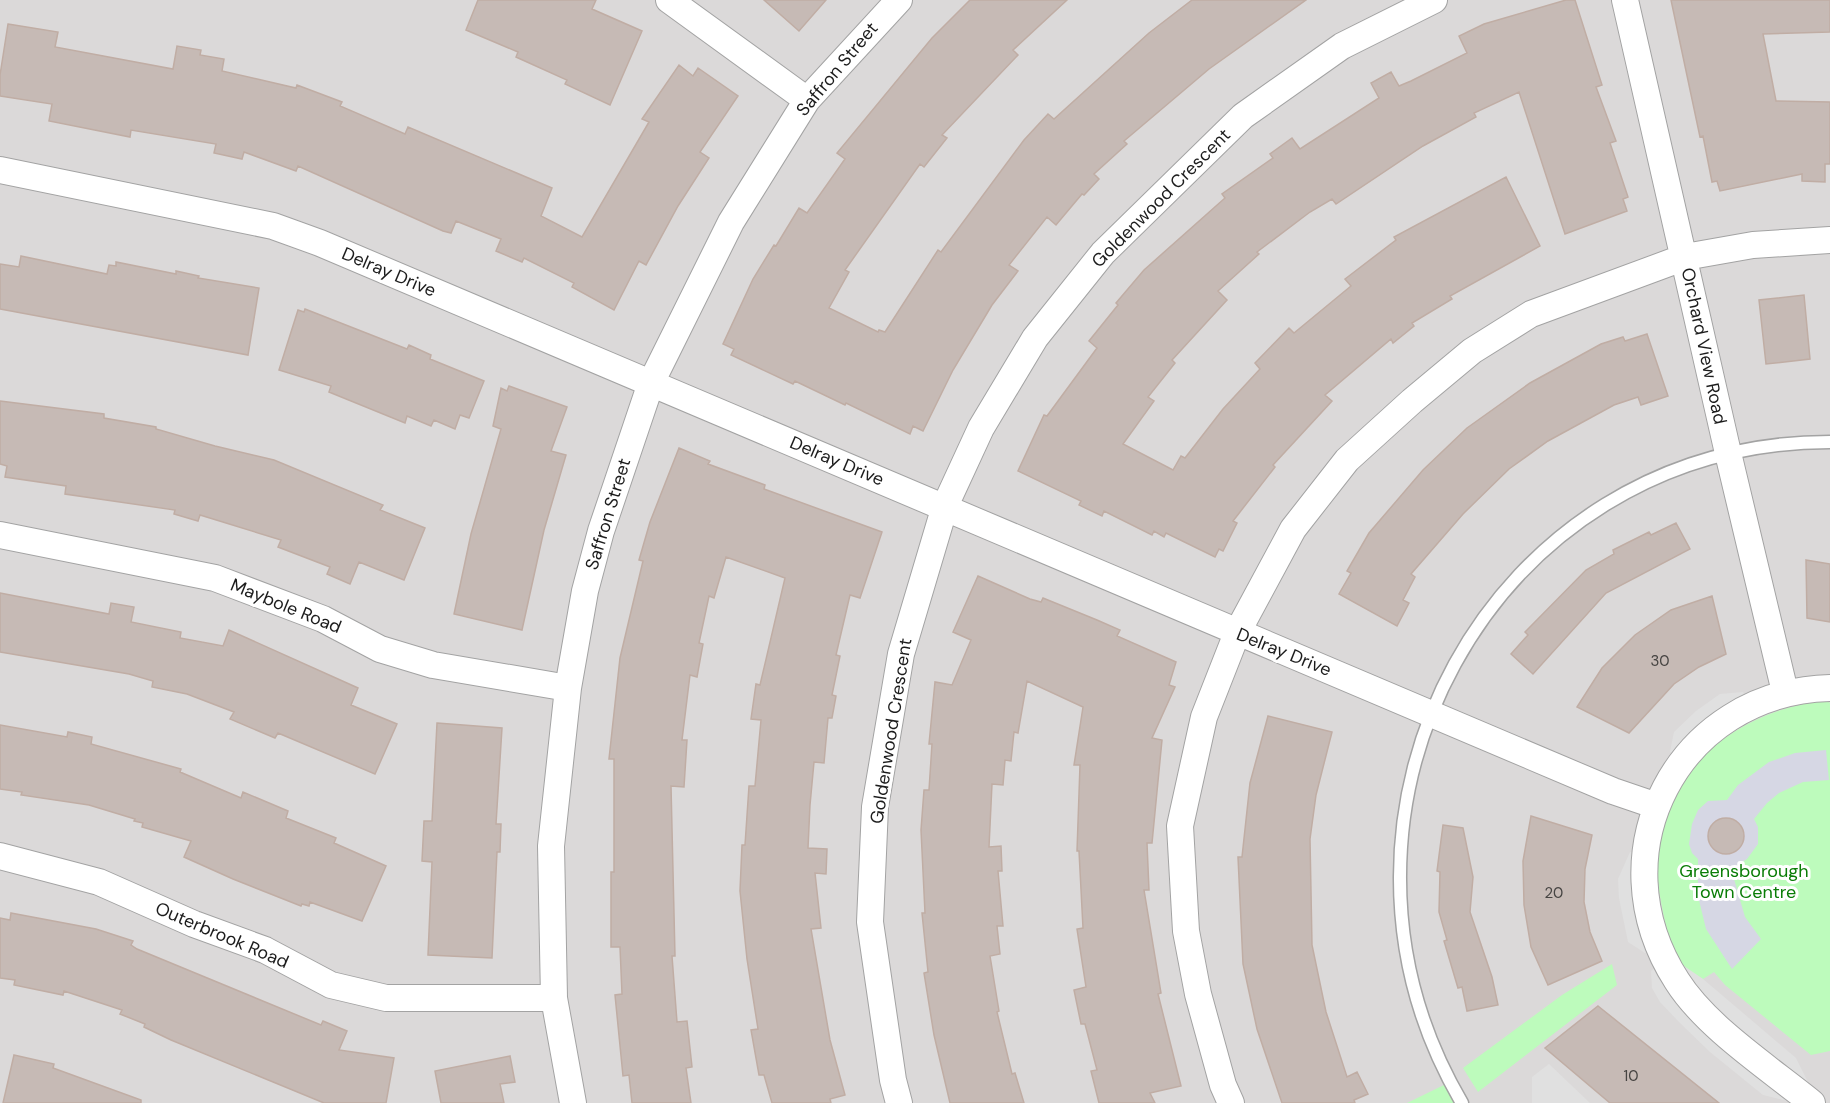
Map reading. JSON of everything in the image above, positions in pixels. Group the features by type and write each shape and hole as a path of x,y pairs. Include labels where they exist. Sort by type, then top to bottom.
{"street":[{"path":"669,0 807,100"},
{"name":"Saffron Street","path":"573,1103 554,998 551,846 567,688 585,591 601,531 651,382 731,222 807,100 899,0"},
{"name":"Goldenwood Crescent","path":"899,1103 893,1080 870,922 875,807 901,654 945,506 981,428 1035,338 1103,253 1243,116 1342,46 1434,0"},
{"name":"Orchard View Road","path":"1625,0 1785,692"},
{"name":"Delray Drive","path":"0,170 273,226 331,248 945,506 1237,633 1613,791 1657,806"},
{"path":"1231,1103 1216,1062 1186,931 1180,826 1204,717 1237,633 1293,529 1347,460 1412,401 1472,351 1531,314 1685,257 1754,245 1830,240"},
{"name":"Maybole Road","path":"0,535 215,578 323,619 380,649 433,665 567,688"},
{"path":"1812,1103 1707,1017 1677,982 1666,963 1649,917 1645,884 1647,843 1657,806 1682,762 1704,735 1749,705 1785,692 1830,688"},
{"name":"Outerbrook Road","path":"0,856 99,882 194,924 265,950 331,985 386,998 554,998"}],"lane":[{"path":"1462,1103 1435,1050 1420,1010 1408,967 1401,923 1400,837 1407,793 1431,713 1450,670 1472,634 1496,602 1553,543 1629,493 1695,462 1728,453 1788,444 1830,442"}],"shaded area":[{"path":"0,0 1830,0 1830,1103 0,1103"},
{"path":"1743,692 1749,706 1682,762 1670,752 1674,732 1696,711 1720,694"},
{"path":"1826,750 1829,780 1803,782 1779,793 1754,819 1758,827 1758,844 1747,859 1737,865 1734,879 1745,917 1761,939 1732,969 1706,929 1698,896 1698,859 1692,853 1689,844 1692,824 1698,810 1708,801 1727,800 1738,785 1769,762 1795,753"},
{"path":"1630,852 1645,853 1659,947 1645,953 1628,942 1619,898 1618,879"},
{"path":"1665,960 1684,966 1703,979 1796,1058 1809,1084 1804,1096 1787,1101 1763,1095 1710,1052 1680,1023 1660,1002 1652,988 1651,971"},
{"path":"1549,1064 1590,1103 1532,1103 1532,1077"}],"green space":[{"name":"Greensborough Town Centre","path":"1825,700 1830,703 1830,1051 1811,1055 1725,985 1714,972 1703,979 1679,960 1666,927 1657,862 1663,826 1676,793 1695,765 1721,741 1752,722 1787,708"},
{"path":"1612,964 1617,985 1478,1092 1463,1068 1562,995"},
{"path":"1446,1084 1455,1103 1407,1103"}],"building":[{"path":"478,0 596,0 592,9 642,31 610,105 565,84 567,80 516,57 518,52 466,30"},
{"path":"764,0 826,0 799,31"},
{"path":"970,0 1067,0 1013,50 1018,55 942,135 947,138 924,167 920,164 845,270 849,272 829,308 878,332 879,330 885,332 938,250 941,252 1024,140 1048,114 1054,119 1149,33 1192,0 1306,0 1209,69 1124,141 1127,144 1094,174 1099,179 1084,195 1082,194 1056,225 1047,217 1009,265 1018,271 992,305 953,370 923,431 913,426 910,434 846,403 845,405 795,381 793,384 731,355 734,349 723,344 753,279 774,245 776,246 799,208 807,213 845,159 837,153 932,38"},
{"path":"1566,0 1575,0 1602,85 1596,87 1616,141 1610,143 1628,197 1623,199 1627,211 1565,234 1519,92 1474,113 1476,117 1423,146 1336,204 1332,199 1310,212 1257,252 1259,254 1218,291 1227,300 1172,360 1175,363 1148,397 1154,401 1123,444 1173,470 1181,456 1185,458 1223,409 1260,369 1255,363 1289,328 1294,333 1351,286 1345,279 1396,240 1394,237 1506,177 1540,246 1450,296 1452,299 1412,323 1414,326 1393,343 1391,339 1325,395 1332,401 1273,465 1275,467 1233,521 1237,523 1223,551 1219,549 1215,557 1166,533 1164,537 1154,531 1152,535 1104,511 1102,516 1079,505 1081,501 1018,471 1044,415 1047,416 1097,348 1089,341 1118,305 1116,303 1144,270 1225,198 1222,194 1273,158 1270,154 1292,138 1300,149 1379,98 1371,83 1391,72 1399,86 1411,81 1467,53 1459,36 1484,24"},
{"path":"1671,0 1830,0 1830,32 1763,34 1776,101 1830,102 1830,164 1825,164 1825,182 1802,181 1802,174 1720,191 1717,181 1712,182 1703,136 1700,137"},
{"path":"8,24 58,32 55,47 173,69 177,46 201,50 200,55 224,59 222,71 296,88 297,85 342,102 340,106 405,134 408,127 552,188 541,216 582,237 649,122 642,119 679,65 693,76 698,68 738,96 700,152 709,158 678,206 646,265 639,261 614,310 572,287 574,283 524,258 522,262 496,251 501,239 456,221 451,233 443,231 298,166 296,171 244,152 242,159 214,153 216,144 131,130 130,137 49,121 52,104 0,96 0,75"},
{"path":"21,256 107,274 109,265 116,266 116,262 176,274 176,271 199,276 198,278 259,288 248,355 0,309 0,264 19,267"},
{"path":"1804,295 1810,359 1766,364 1759,300"},
{"path":"305,309 407,349 409,345 431,355 430,359 484,381 469,418 460,415 455,429 434,420 431,426 407,416 405,423 329,392 331,386 279,370 298,310 304,312"},
{"path":"1647,334 1668,396 1641,405 1638,397 1614,405 1548,441 1509,469 1463,514 1411,574 1415,577 1403,600 1409,603 1397,626 1339,594 1351,573 1347,571 1369,533 1423,470 1467,428 1530,383 1601,344 1623,337 1625,341"},
{"path":"509,386 567,407 551,451 566,455 544,530 522,630 454,614 471,534 501,429 493,426 501,388 507,391"},
{"path":"0,401 104,414 104,418 156,427 156,429 215,446 274,460 383,505 380,510 425,528 404,580 359,562 350,584 327,574 330,567 278,547 281,540 200,515 198,521 174,514 175,510 65,494 66,486 5,477 7,466 0,464"},
{"path":"679,448 710,461 708,464 765,485 764,489 882,532 860,598 850,595 836,655 840,656 832,695 836,696 832,718 828,718 824,763 814,762 810,805 808,848 827,849 826,874 815,873 821,928 811,929 830,1040 845,1095 830,1099 831,1103 772,1103 764,1075 759,1075 751,1030 758,1029 747,959 740,891 742,845 745,845 749,786 755,786 761,720 751,719 756,684 760,685 785,578 726,557 714,598 709,596 699,643 703,644 697,677 690,675 682,740 687,740 684,787 671,786 675,956 672,956 677,1022 687,1021 692,1067 686,1068 691,1103 632,1103 629,1075 623,1076 615,995 622,994 620,947 611,947 611,872 614,872 614,759 609,759 620,658 643,561 639,560 650,522"},
{"path":"1676,523 1690,549 1606,593 1533,674 1511,654 1528,635 1525,632 1586,570 1614,554 1613,550 1649,532 1651,535"},
{"path":"1806,560 1830,564 1830,622 1807,618"},
{"path":"978,576 1030,599 1041,602 1043,598 1097,620 1120,630 1117,636 1176,662 1169,685 1175,687 1152,738 1162,740 1152,843 1147,843 1149,890 1144,890 1161,993 1158,994 1181,1086 1150,1093 1155,1103 1099,1103 1091,1071 1097,1070 1085,1024 1081,1024 1074,990 1086,987 1077,929 1083,928 1079,851 1077,851 1080,765 1074,765 1083,707 1027,681 1018,733 1014,732 1011,761 1005,760 1003,785 992,784 989,847 1001,846 1002,871 998,871 1003,926 997,926 1000,954 990,956 999,1011 997,1012 1012,1074 1015,1073 1024,1103 950,1103 934,1035 924,973 928,972 922,913 925,913 921,830 924,790 929,790 932,744 929,744 935,682 952,685 971,640 953,632"},
{"path":"0,593 109,614 111,603 134,607 131,622 181,632 180,638 223,646 229,630 358,688 351,705 397,724 375,774 278,733 275,738 230,719 234,712 187,694 152,687 153,681 129,674 0,652"},
{"path":"1712,596 1726,654 1699,667 1674,684 1629,733 1577,707 1602,668 1635,635 1671,610"},
{"path":"1268,716 1332,732 1316,795 1310,839 1312,945 1326,1012 1347,1077 1357,1072 1368,1094 1354,1100 1355,1103 1282,1103 1257,1029 1243,964 1238,857 1242,857 1250,783"},
{"path":"437,723 502,728 496,824 501,824 500,852 497,852 492,958 428,955 432,862 422,861 424,821 432,821"},
{"path":"0,725 67,737 68,732 92,737 91,744 181,769 180,772 241,798 243,792 288,811 286,818 336,838 334,843 386,866 362,921 310,902 309,906 302,904 301,906 184,857 191,841 142,827 143,823 134,821 135,819 89,805 21,795 22,792 0,789"},
{"path":"1531,816 1592,835 1585,869 1584,902 1590,932 1602,961 1548,985 1531,947 1524,905 1523,861"},
{"path":"1726,818 1739,823 1744,836 1739,849 1726,854 1713,849 1708,836 1713,823"},
{"path":"1443,825 1463,828 1473,877 1470,912 1492,977 1498,1005 1467,1011 1462,987 1458,988 1444,941 1447,940 1439,912 1440,872 1437,871"},
{"path":"11,913 96,929 133,941 131,945 137,949 321,1025 323,1021 347,1031 339,1050 394,1058 386,1103 324,1103 171,1040 144,1027 145,1024 120,1014 122,1010 64,991 63,995 14,985 15,980 0,978 0,918 10,920"},
{"path":"1598,1006 1719,1103 1610,1103 1545,1048"},
{"path":"14,1055 54,1064 53,1068 141,1100 141,1103 3,1103"},
{"path":"510,1056 515,1082 500,1084 504,1103 441,1103 435,1071"}]}
